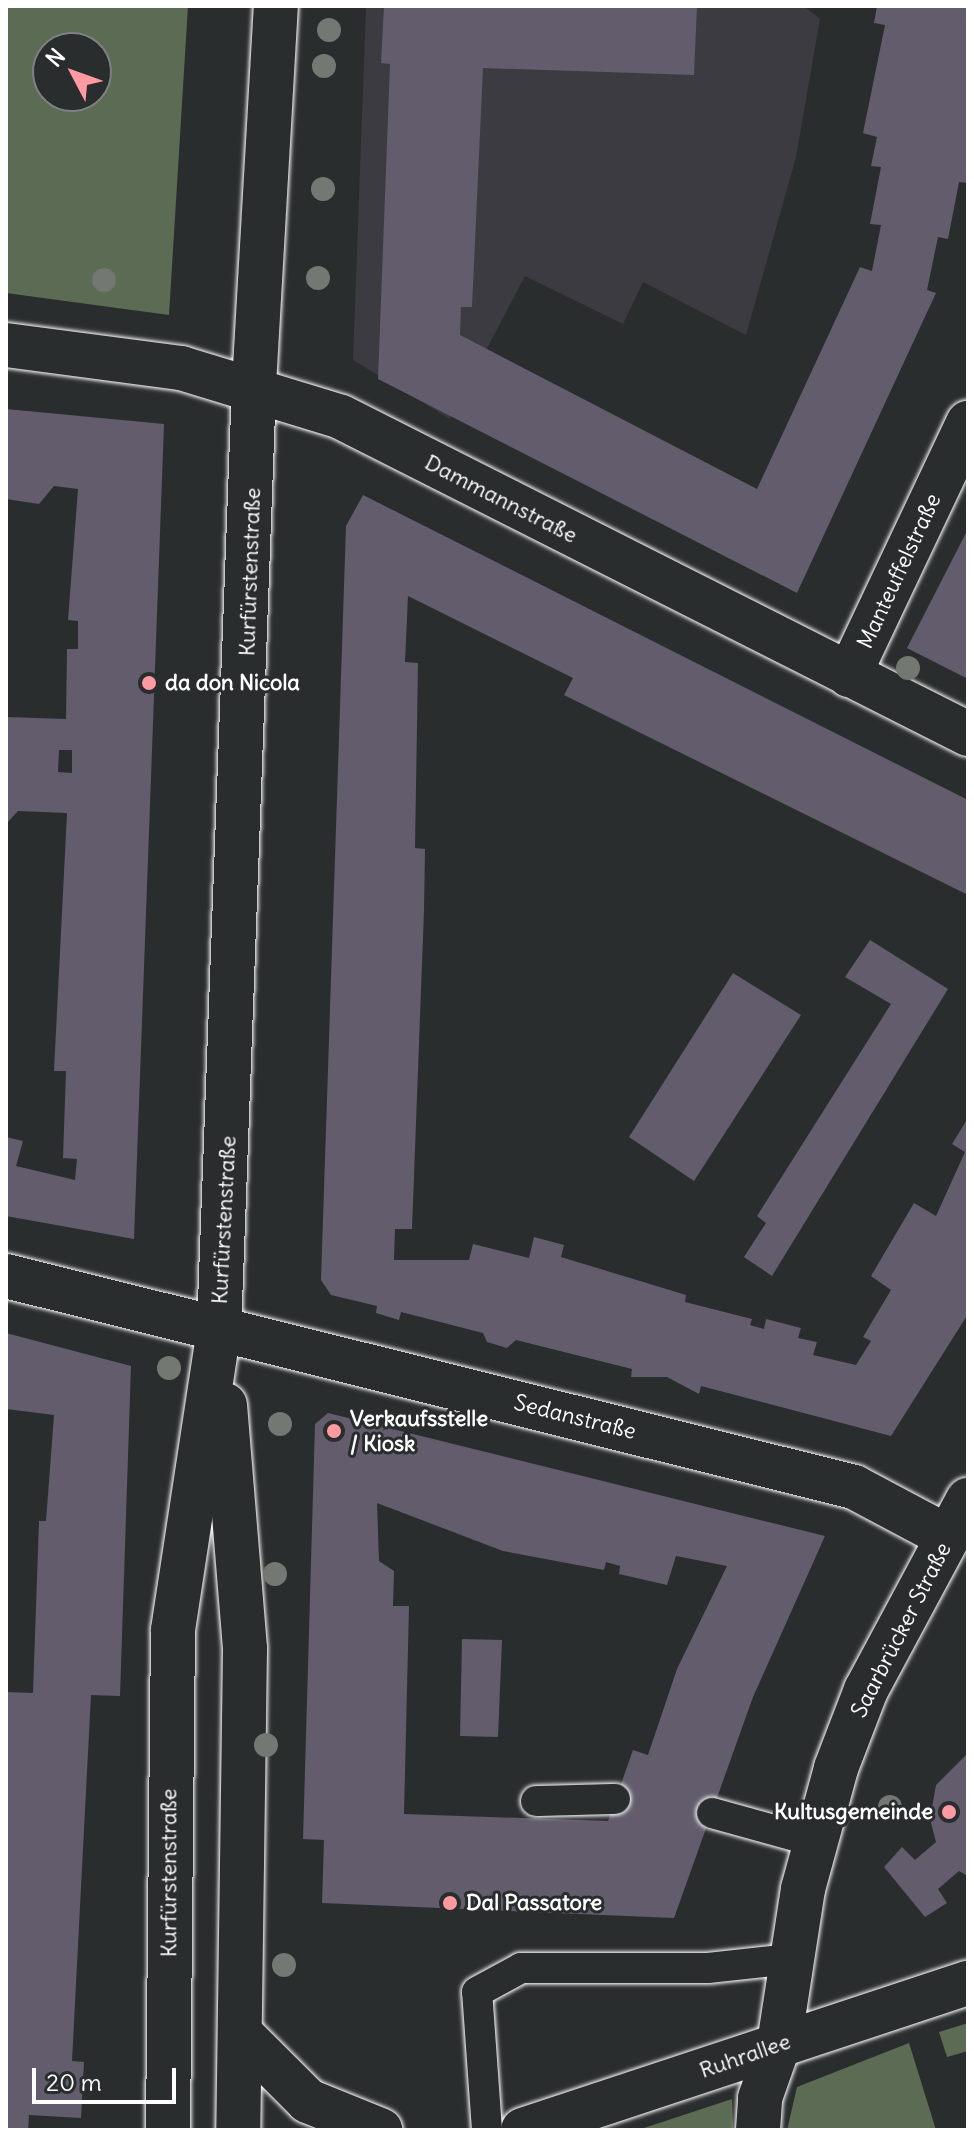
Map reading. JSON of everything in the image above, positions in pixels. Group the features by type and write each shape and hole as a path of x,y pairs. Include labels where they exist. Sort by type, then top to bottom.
{"main road":[{"name":"Kurfürstenstraße","path":"168,2130 173,1630 219,1331 254,385 276,6"},
{"name":"Dammannstraße","path":"6,345 181,368 254,385 341,417 968,734"},
{"name":"Manteuffelstraße","path":"849,675 968,423"},
{"name":"Sedanstraße","path":"6,1276 854,1487 948,1537"},
{"name":"Kurfürstenstraße","path":"219,1331 245,1649 238,2130"},
{"name":"Saarbrücker Straße","path":"758,2130 760,2098 779,2044 813,1841 866,1690 968,1500"},
{"name":"Ruhrallee","path":"523,2130 968,1983"},
{"path":"241,2034 308,2101 380,2130"}],"lane":[{"path":"536,1801 615,1799"},
{"path":"712,1813 813,1841"},
{"path":"487,2130 477,1992 521,1968 708,1968 791,1959"}],"shaded area":[{"path":"366,6 804,6 820,19 796,157 746,335 643,282 623,324 525,276 450,419 353,360"}],"green space":[{"path":"6,6 188,6 169,315 6,293"},
{"path":"968,2023 968,2051 947,2057 939,2032"},
{"path":"909,2043 936,2130 787,2130 797,2087"},
{"path":"732,2099 733,2130 638,2130"}],"building":[{"path":"384,6 697,6 694,75 483,68 472,307 461,307 460,335 757,489 860,267 872,271 881,225 870,224 881,167 871,166 877,137 863,133 885,25 874,23 877,6 968,6 968,183 959,182 948,239 938,237 927,290 936,293 797,593 378,379 390,64 381,63"},
{"path":"6,409 164,424 134,1239 6,1216 6,1137 23,1141 16,1166 75,1180 77,1159 63,1158 66,1071 54,1071 67,813 18,811 6,824 6,717 66,719 67,649 78,649 78,621 68,620 78,489 54,486 39,504 6,499","holes":["59,750 72,750 72,773 58,772"]},
{"path":"363,495 968,800 968,895 564,695 573,678 408,596 405,662 418,663 415,848 425,849 424,911 412,1229 395,1229 394,1260 469,1260 473,1244 529,1258 534,1237 564,1245 561,1257 686,1295 685,1302 752,1319 750,1325 764,1329 766,1319 801,1328 798,1338 817,1342 813,1355 856,1365 871,1341 863,1337 891,1290 871,1276 914,1203 936,1216 965,1152 952,1144 968,1118 968,1314 891,1436 701,1386 699,1394 667,1377 631,1377 632,1369 516,1340 507,1348 487,1342 483,1333 401,1312 399,1320 376,1313 377,1306 331,1295 321,1280 346,526"},
{"path":"968,529 968,679 907,648"},
{"path":"870,940 948,989 772,1276 744,1257 766,1223 757,1216 891,1004 845,977"},
{"path":"733,973 801,1015 694,1181 629,1137"},
{"path":"6,1333 131,1366 120,1696 91,1695 72,2061 84,2062 81,2118 29,2115 28,2130 6,2130 6,1692 33,1693 39,1521 46,1521 54,1415 6,1409"},
{"path":"328,1413 825,1536 753,1697 674,1918 322,1903 324,1840 303,1839 315,1424","holes":["377,1503 503,1551 604,1570 606,1562 620,1566 619,1574 667,1585 676,1556 727,1566 677,1669 648,1755 633,1750 608,1821 404,1814 409,1606 393,1606 394,1571 379,1561"]},
{"path":"462,1639 502,1640 498,1737 460,1736"},
{"path":"968,1753 968,1876 959,1871 938,1889 947,1903 925,1917 884,1867 902,1847 915,1860 936,1842 930,1819 936,1785"}],"place":[{"name":"da don Nicola","path":"149,683"},
{"name":"Verkaufsstelle / Kiosk","path":"334,1431"},
{"name":"Kultusgemeinde","path":"949,1812"},
{"name":"Dal Passatore","path":"450,1903"}]}
